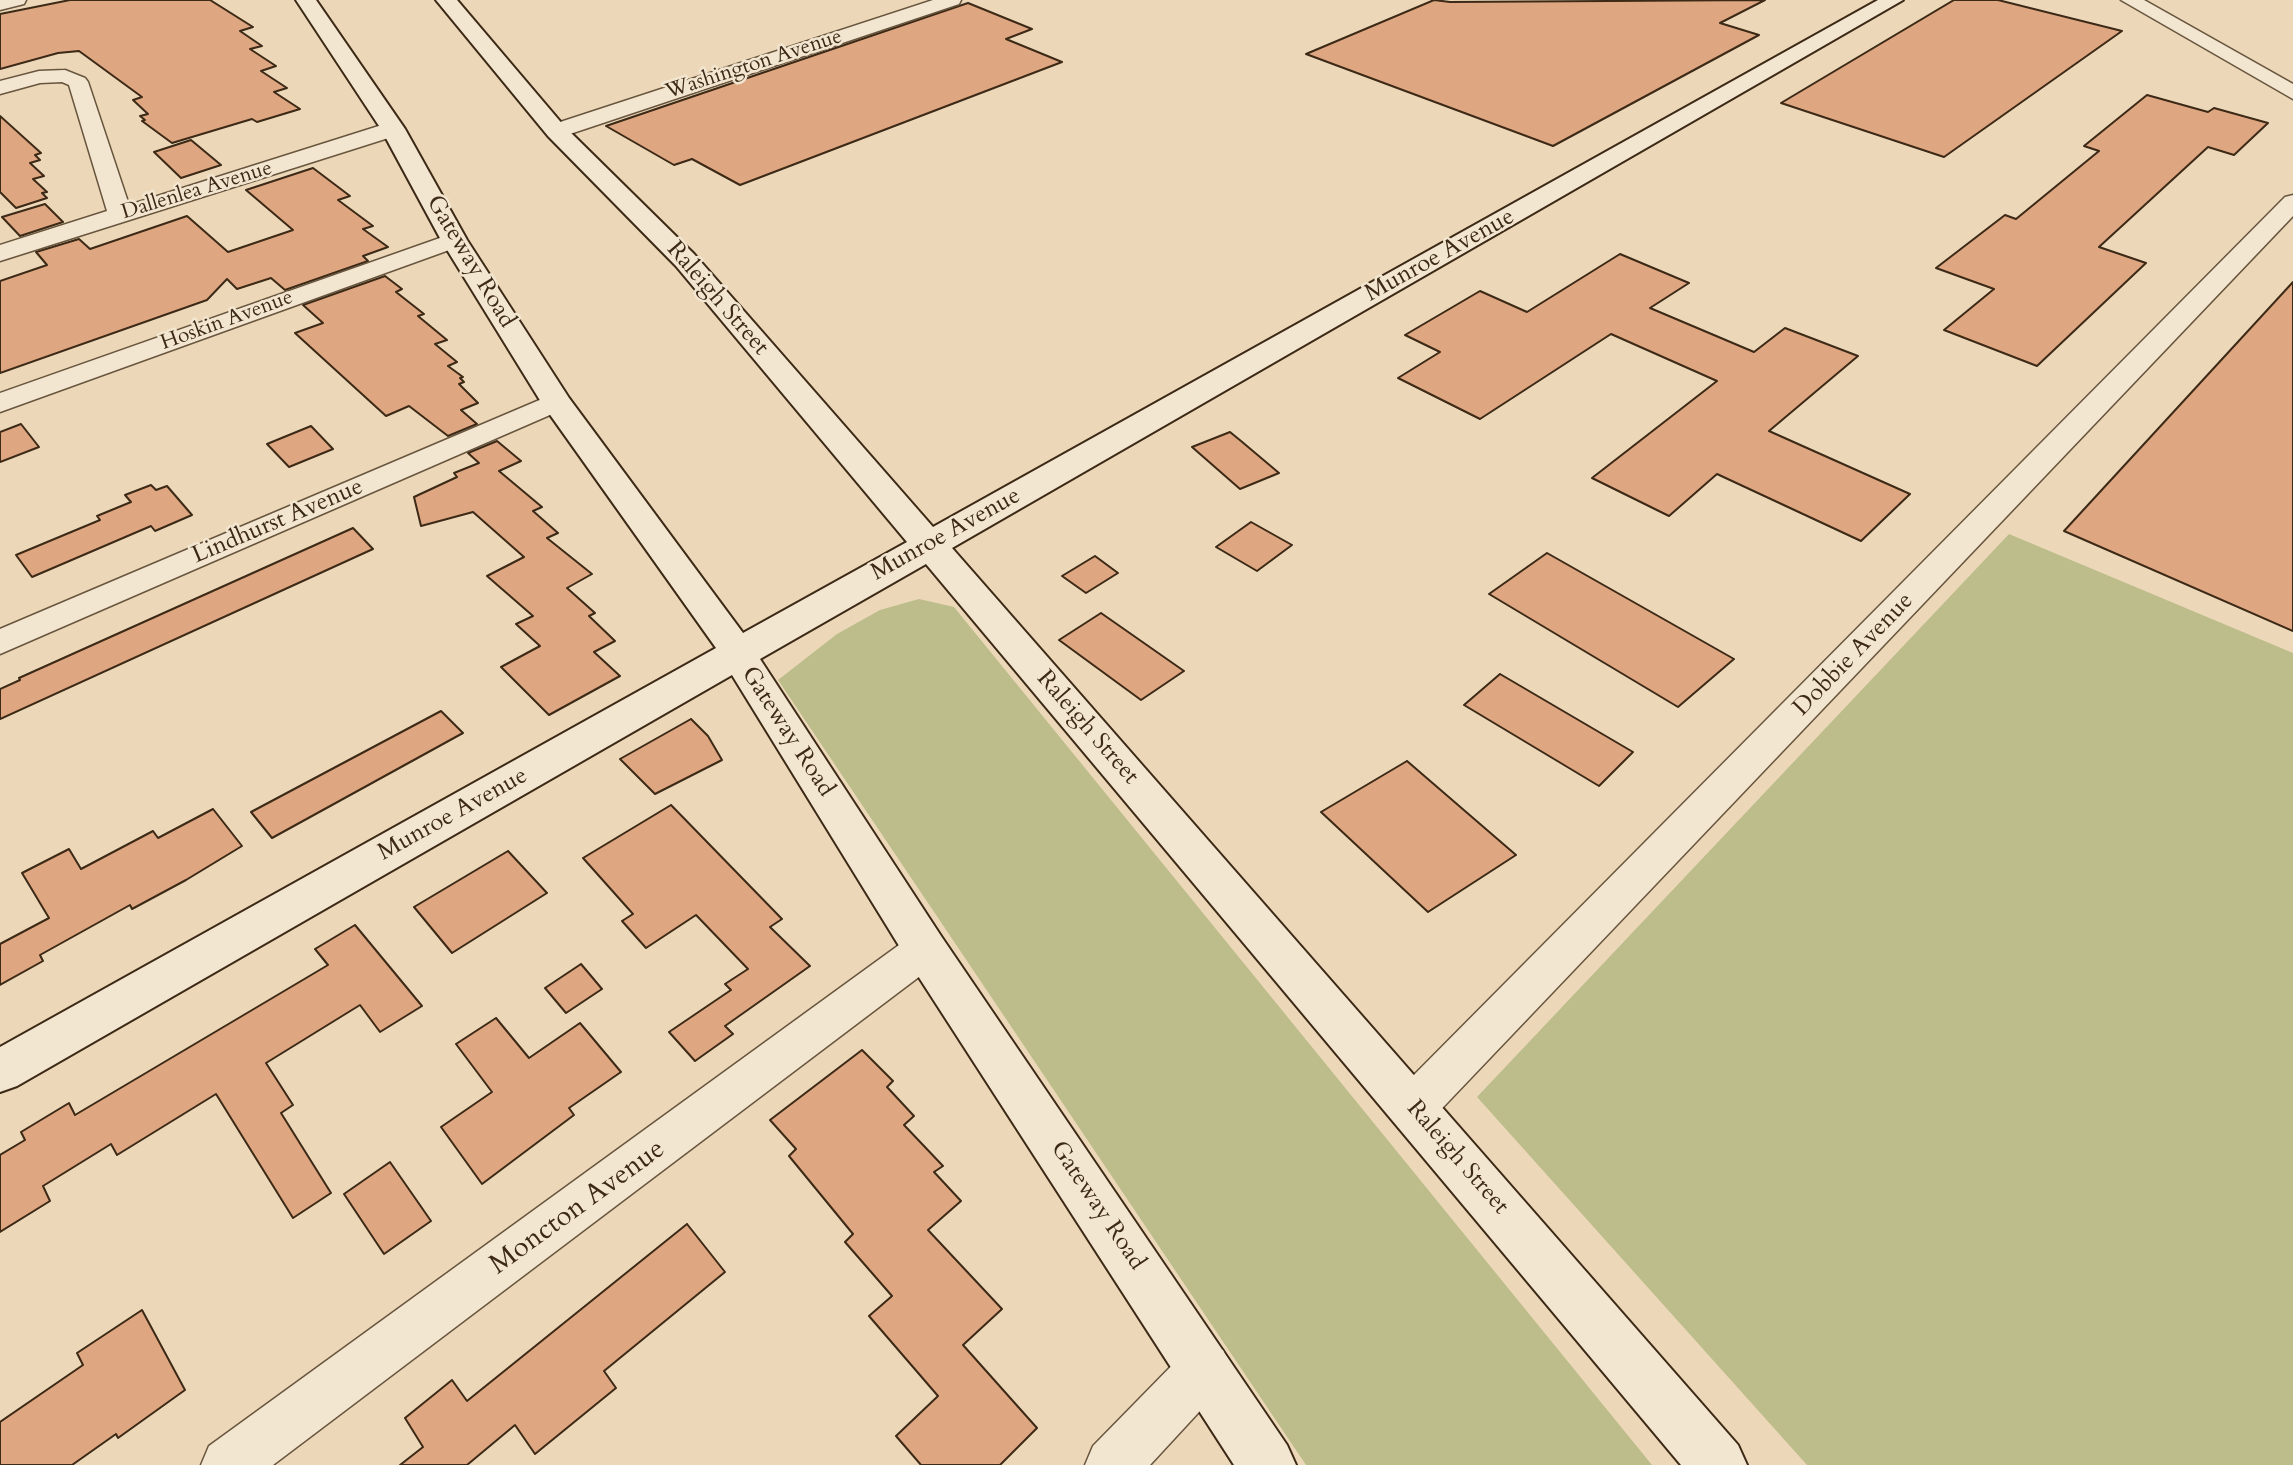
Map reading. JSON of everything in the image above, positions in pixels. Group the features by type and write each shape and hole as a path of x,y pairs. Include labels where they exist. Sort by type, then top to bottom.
{"street":[{"path":"0,4 17,0"},
{"name":"Gateway Road","path":"306,0 393,129 454,240 556,402 716,620 925,949 1267,1465"},
{"name":"Raleigh Street","path":"446,0 556,131 685,260 1718,1465"},
{"name":"Washington Avenue","path":"556,131 952,0"},
{"name":"Munroe Avenue","path":"0,1071 1893,0"},
{"path":"2130,0 2293,93"},
{"path":"0,88 39,78 65,76 78,82 120,215"},
{"name":"Dallenlea Avenue","path":"0,253 393,129"},
{"name":"Dobbie Avenue","path":"1413,1107 2293,202"},
{"name":"Hoskin Avenue","path":"0,403 454,240"},
{"name":"Lindhurst Avenue","path":"0,642 556,402"},
{"name":"Moncton Avenue","path":"228,1465 925,949"},
{"path":"1112,1465 1205,1368"}],"green space":[{"path":"2009,534 2293,653 2293,1465 1807,1465 1477,1097"},
{"path":"919,599 954,607 1652,1465 1306,1465 778,680 837,634 880,610"}],"building":[{"path":"70,0 210,0 253,27 240,31 262,46 250,49 276,66 261,71 287,88 274,92 300,109 257,122 252,119 172,143 142,121 145,120 140,116 148,114 133,100 142,97 79,51 58,53 0,69 0,14"},
{"path":"1434,0 1765,0 1720,23 1759,35 1553,146 1306,54"},
{"path":"1954,0 1998,0 2122,31 1944,157 1781,103"},
{"path":"968,3 1032,29 1006,39 1062,62 740,185 692,159 674,165 606,126"},
{"path":"2147,95 2208,112 2214,108 2268,123 2234,155 2208,147 2099,247 2146,263 2037,366 1944,330 1994,289 1936,268 2005,215 2016,219 2099,151 2084,146"},
{"path":"0,116 41,153 35,155 40,160 30,163 44,176 33,179 47,192 42,193 47,198 16,208 0,192"},
{"path":"191,140 221,165 181,178 154,152"},
{"path":"313,168 350,196 338,200 373,226 363,229 388,247 363,256 368,261 285,290 271,278 237,289 227,279 207,300 0,373 0,281 47,265 36,252 79,239 90,249 187,216 228,252 293,230 246,190"},
{"path":"45,204 63,222 20,236 2,217"},
{"path":"1620,254 1689,283 1650,308 1754,352 1785,328 1858,356 1769,431 1910,494 1861,541 1717,474 1669,516 1592,478 1717,381 1611,334 1480,419 1398,378 1440,352 1405,335 1480,291 1527,312"},
{"path":"385,276 402,289 396,292 424,314 418,316 447,340 435,344 457,362 448,366 463,377 460,378 464,382 459,384 478,403 461,410 477,424 448,436 409,406 386,416 295,333 323,323 303,305"},
{"path":"2293,282 2293,631 2064,531"},
{"path":"21,424 39,447 0,462 0,432"},
{"path":"311,426 333,449 289,467 267,444"},
{"path":"1230,432 1279,473 1240,489 1192,447"},
{"path":"497,441 521,461 499,471 542,507 533,511 558,533 547,538 592,574 567,588 595,613 589,616 615,641 594,652 620,676 549,715 501,667 540,646 516,624 533,616 487,576 524,557 473,512 421,526 414,497 457,477 454,473 479,463 468,453"},
{"path":"151,485 156,490 167,486 192,515 155,531 151,526 32,577 16,555 100,520 97,516 131,502 125,495"},
{"path":"1251,522 1292,545 1257,571 1216,547"},
{"path":"353,528 373,549 0,719 0,689 20,680 19,678"},
{"path":"1547,553 1734,659 1678,707 1489,594"},
{"path":"1095,556 1118,573 1086,593 1062,576"},
{"path":"1101,613 1184,671 1141,700 1059,640"},
{"path":"1500,674 1633,752 1599,786 1464,705"},
{"path":"441,711 463,733 272,838 251,812"},
{"path":"691,719 708,736 722,760 655,794 620,759"},
{"path":"1407,761 1516,855 1428,912 1321,812"},
{"path":"671,805 782,919 770,927 810,966 725,1026 733,1034 695,1061 669,1032 731,990 725,984 748,969 696,915 646,948 622,921 633,914 583,858"},
{"path":"213,809 242,846 186,880 132,909 130,905 40,955 43,961 0,985 0,944 49,918 22,873 69,849 81,869 153,831 158,838"},
{"path":"508,851 547,893 452,953 414,907"},
{"path":"355,925 422,1006 380,1032 360,1005 266,1063 293,1105 281,1113 331,1193 293,1218 216,1094 117,1155 111,1144 43,1186 50,1201 0,1232 0,1155 25,1140 21,1132 69,1103 75,1115 328,965 315,949"},
{"path":"581,964 602,989 566,1013 545,988"},
{"path":"496,1018 529,1058 580,1023 621,1072 569,1108 574,1115 482,1184 441,1127 492,1092 456,1044"},
{"path":"862,1050 893,1081 887,1087 914,1116 904,1125 943,1166 934,1172 961,1201 928,1230 1002,1309 963,1345 1037,1428 1000,1465 921,1465 896,1436 938,1396 869,1316 892,1296 845,1242 853,1234 789,1156 796,1149 770,1120"},
{"path":"390,1162 431,1221 384,1254 344,1194"},
{"path":"687,1224 725,1272 604,1371 616,1388 535,1454 515,1425 467,1465 400,1465 423,1447 405,1418 452,1380 467,1401"},
{"path":"142,1310 185,1390 118,1438 116,1434 72,1465 0,1465 0,1422 83,1365 77,1353"}]}
